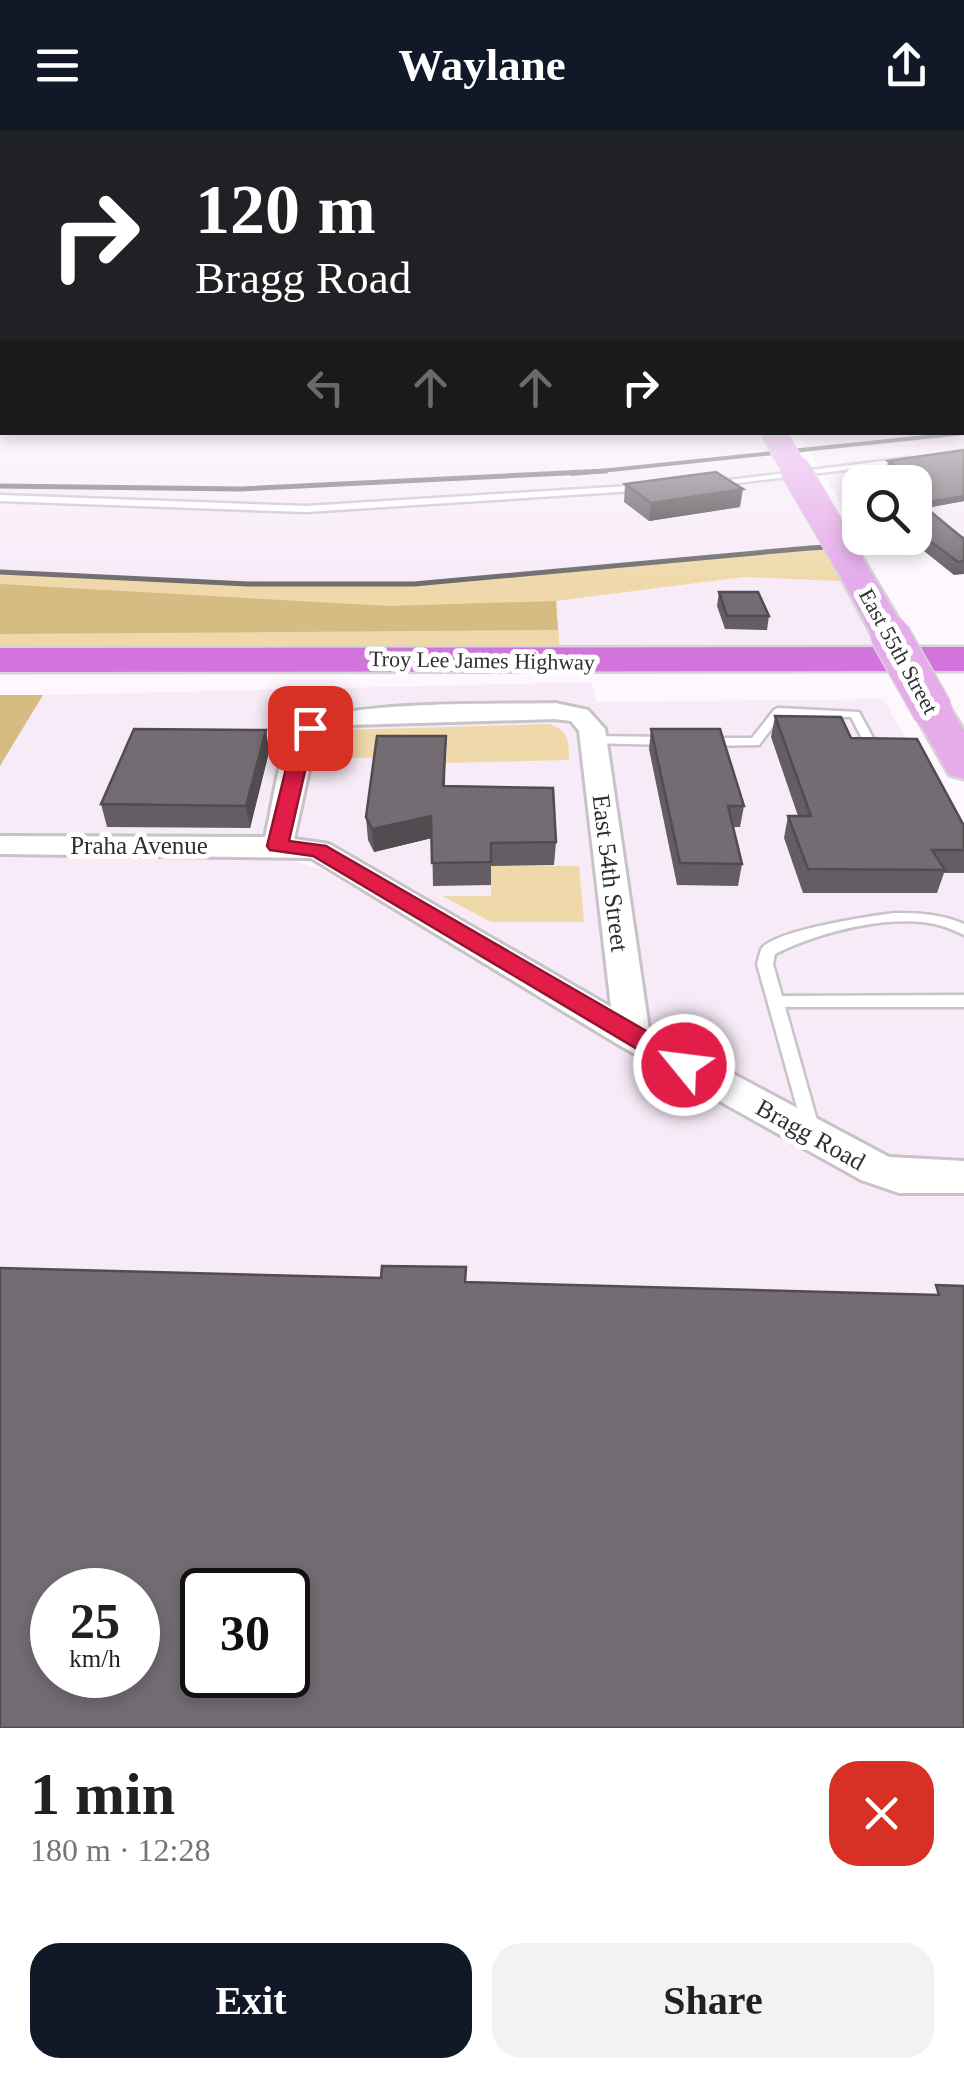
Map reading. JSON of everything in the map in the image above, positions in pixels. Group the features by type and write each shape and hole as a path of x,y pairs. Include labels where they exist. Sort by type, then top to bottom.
{"highway":[{"path":"0,652 230,658"},
{"name":"Troy Lee James Highway","path":"0,660 964,659"},
{"name":"Troy Lee James Highway","path":"0,682 964,678"},
{"path":"0,695 445,682"}],"main road":[{"name":"East 55th Street","path":"775,435 964,766"}],"street":[{"path":"278,846 304,736 310,728 351,717 555,711 586,728"},
{"name":"East 54th Street","path":"586,728 632,1036"},
{"name":"Praha Avenue","path":"0,845 278,846"},
{"name":"Bragg Road","path":"278,846 318,850 632,1036 875,1169 899,1177 964,1178"}],"lane":[{"path":"706,484 926,457"},
{"path":"0,498 306,508 654,487"},
{"path":"586,728 755,742 778,712 855,714 872,746"},
{"path":"812,1135 765,964 768,950 792,936 850,921 936,921 964,930"},
{"path":"776,1002 964,1001"}],"shaded area":[{"path":"0,435 774,435 839,546 374,586 0,572"},
{"path":"799,435 964,435 964,545 932,546 932,465 842,465 842,505"},
{"path":"839,546 860,582 744,577 556,601 561,662 0,653 0,572 374,586"},
{"path":"744,577 860,582 907,661 561,662 556,601"},
{"path":"0,584 388,606 556,601 558,630 0,634"},
{"path":"592,682 596,702 883,699 964,837 964,1728 0,1728 0,854 281,857 323,870 651,1061 318,850 0,845 0,766 43,695"},
{"path":"0,695 43,695 0,766"},
{"path":"549,724 566,737 569,760 446,763 445,758 325,758 329,738 341,730"},
{"path":"491,866 579,866 584,922 491,922 442,896 491,896"}],"building":[{"path":"964,450 964,496 932,501 932,465 895,465 888,461"},
{"path":"716,472 743,489 651,503 625,484"},
{"path":"932,513 964,539 964,561 958,562 932,542"},
{"path":"719,592 758,592 769,616 727,616"},
{"path":"775,716 841,717 851,738 917,739 964,826 964,850 932,850 945,870 808,869 788,816 811,816"},
{"path":"134,729 266,730 246,806 101,804"},
{"path":"651,729 720,729 744,806 728,806 742,864 680,863"},
{"path":"377,736 446,736 443,786 553,788 556,842 491,843 491,862 432,863 431,816 372,829 366,817"},
{"path":"382,1266 466,1267 465,1282 939,1295 936,1285 964,1286 964,1728 0,1728 0,1268 381,1278"}],"railway":[{"path":"596,471 945,435"},
{"path":"0,486 241,489 596,471"},
{"path":"572,474 596,471"},
{"path":"596,471 606,471"},
{"path":"0,572 248,584 414,584 810,548 964,539"}],"route":[{"path":"310,728 304,736 278,846 318,850 684,1065"}]}
